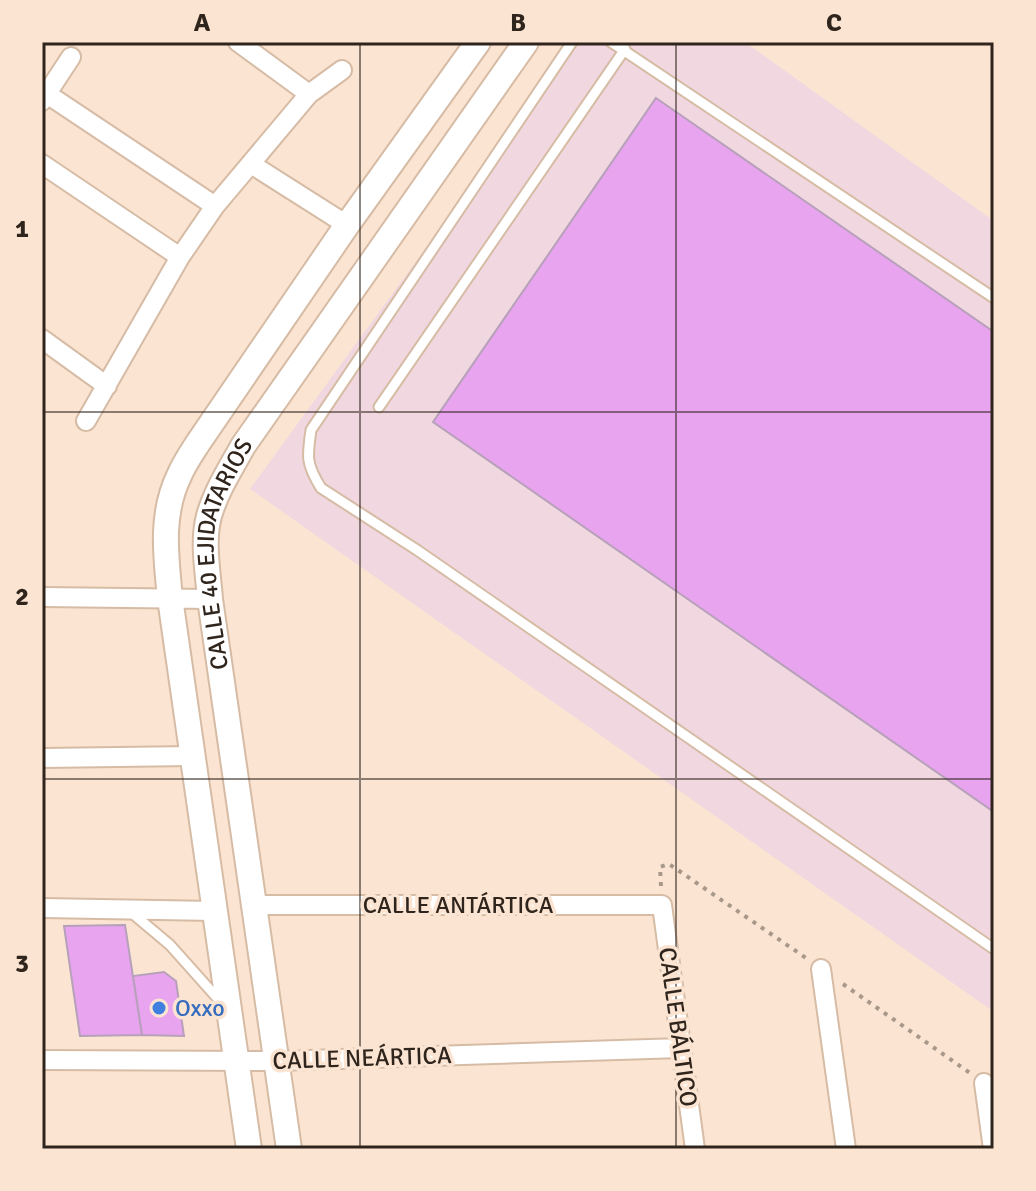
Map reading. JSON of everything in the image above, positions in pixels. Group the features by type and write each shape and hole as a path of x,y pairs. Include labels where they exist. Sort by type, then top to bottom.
{"main road":[{"name":"CALLE 40 EJIDATARIOS","path":"249,1149 170,598 165,523 178,477 198,443 347,225 478,42"},
{"name":"CALLE 40 EJIDATARIOS","path":"289,1149 210,599 206,549 209,517 243,446 526,42"}],"street":[{"path":"238,42 309,94"},
{"path":"71,57 44,97 215,206"},
{"path":"86,421 180,257 215,206 309,94 342,70"},
{"path":"42,164 180,257"},
{"path":"251,164 347,225"},
{"path":"42,339 107,386"},
{"path":"42,597 210,599"},
{"path":"42,758 193,756"},
{"name":"CALLE ANTÁRTICA","path":"255,905 662,905"},
{"name":"CALLE BÁLTICO","path":"662,905 695,1149"},
{"path":"42,908 215,911"},
{"path":"821,969 846,1149"},
{"name":"CALLE NEÁRTICA","path":"42,1060 277,1061 681,1048"},
{"path":"984,1083 993,1149"}],"lane":[{"path":"572,42 311,430 307,457 312,473 321,488 417,550 994,949"},
{"path":"611,42 994,298"},
{"path":"379,407 625,49"},
{"path":"129,910 170,945 230,1012"}],"shaded area":[{"path":"576,42 745,42 994,221 994,1012 250,489"}],"building":[{"path":"656,98 994,332 994,812 433,422"},
{"path":"125,925 142,1035 80,1036 64,926"},
{"name":"Oxxo","path":"164,972 176,981 184,1036 142,1035 133,976"}],"place":[{"name":"Oxxo","path":"159,1008"}]}
